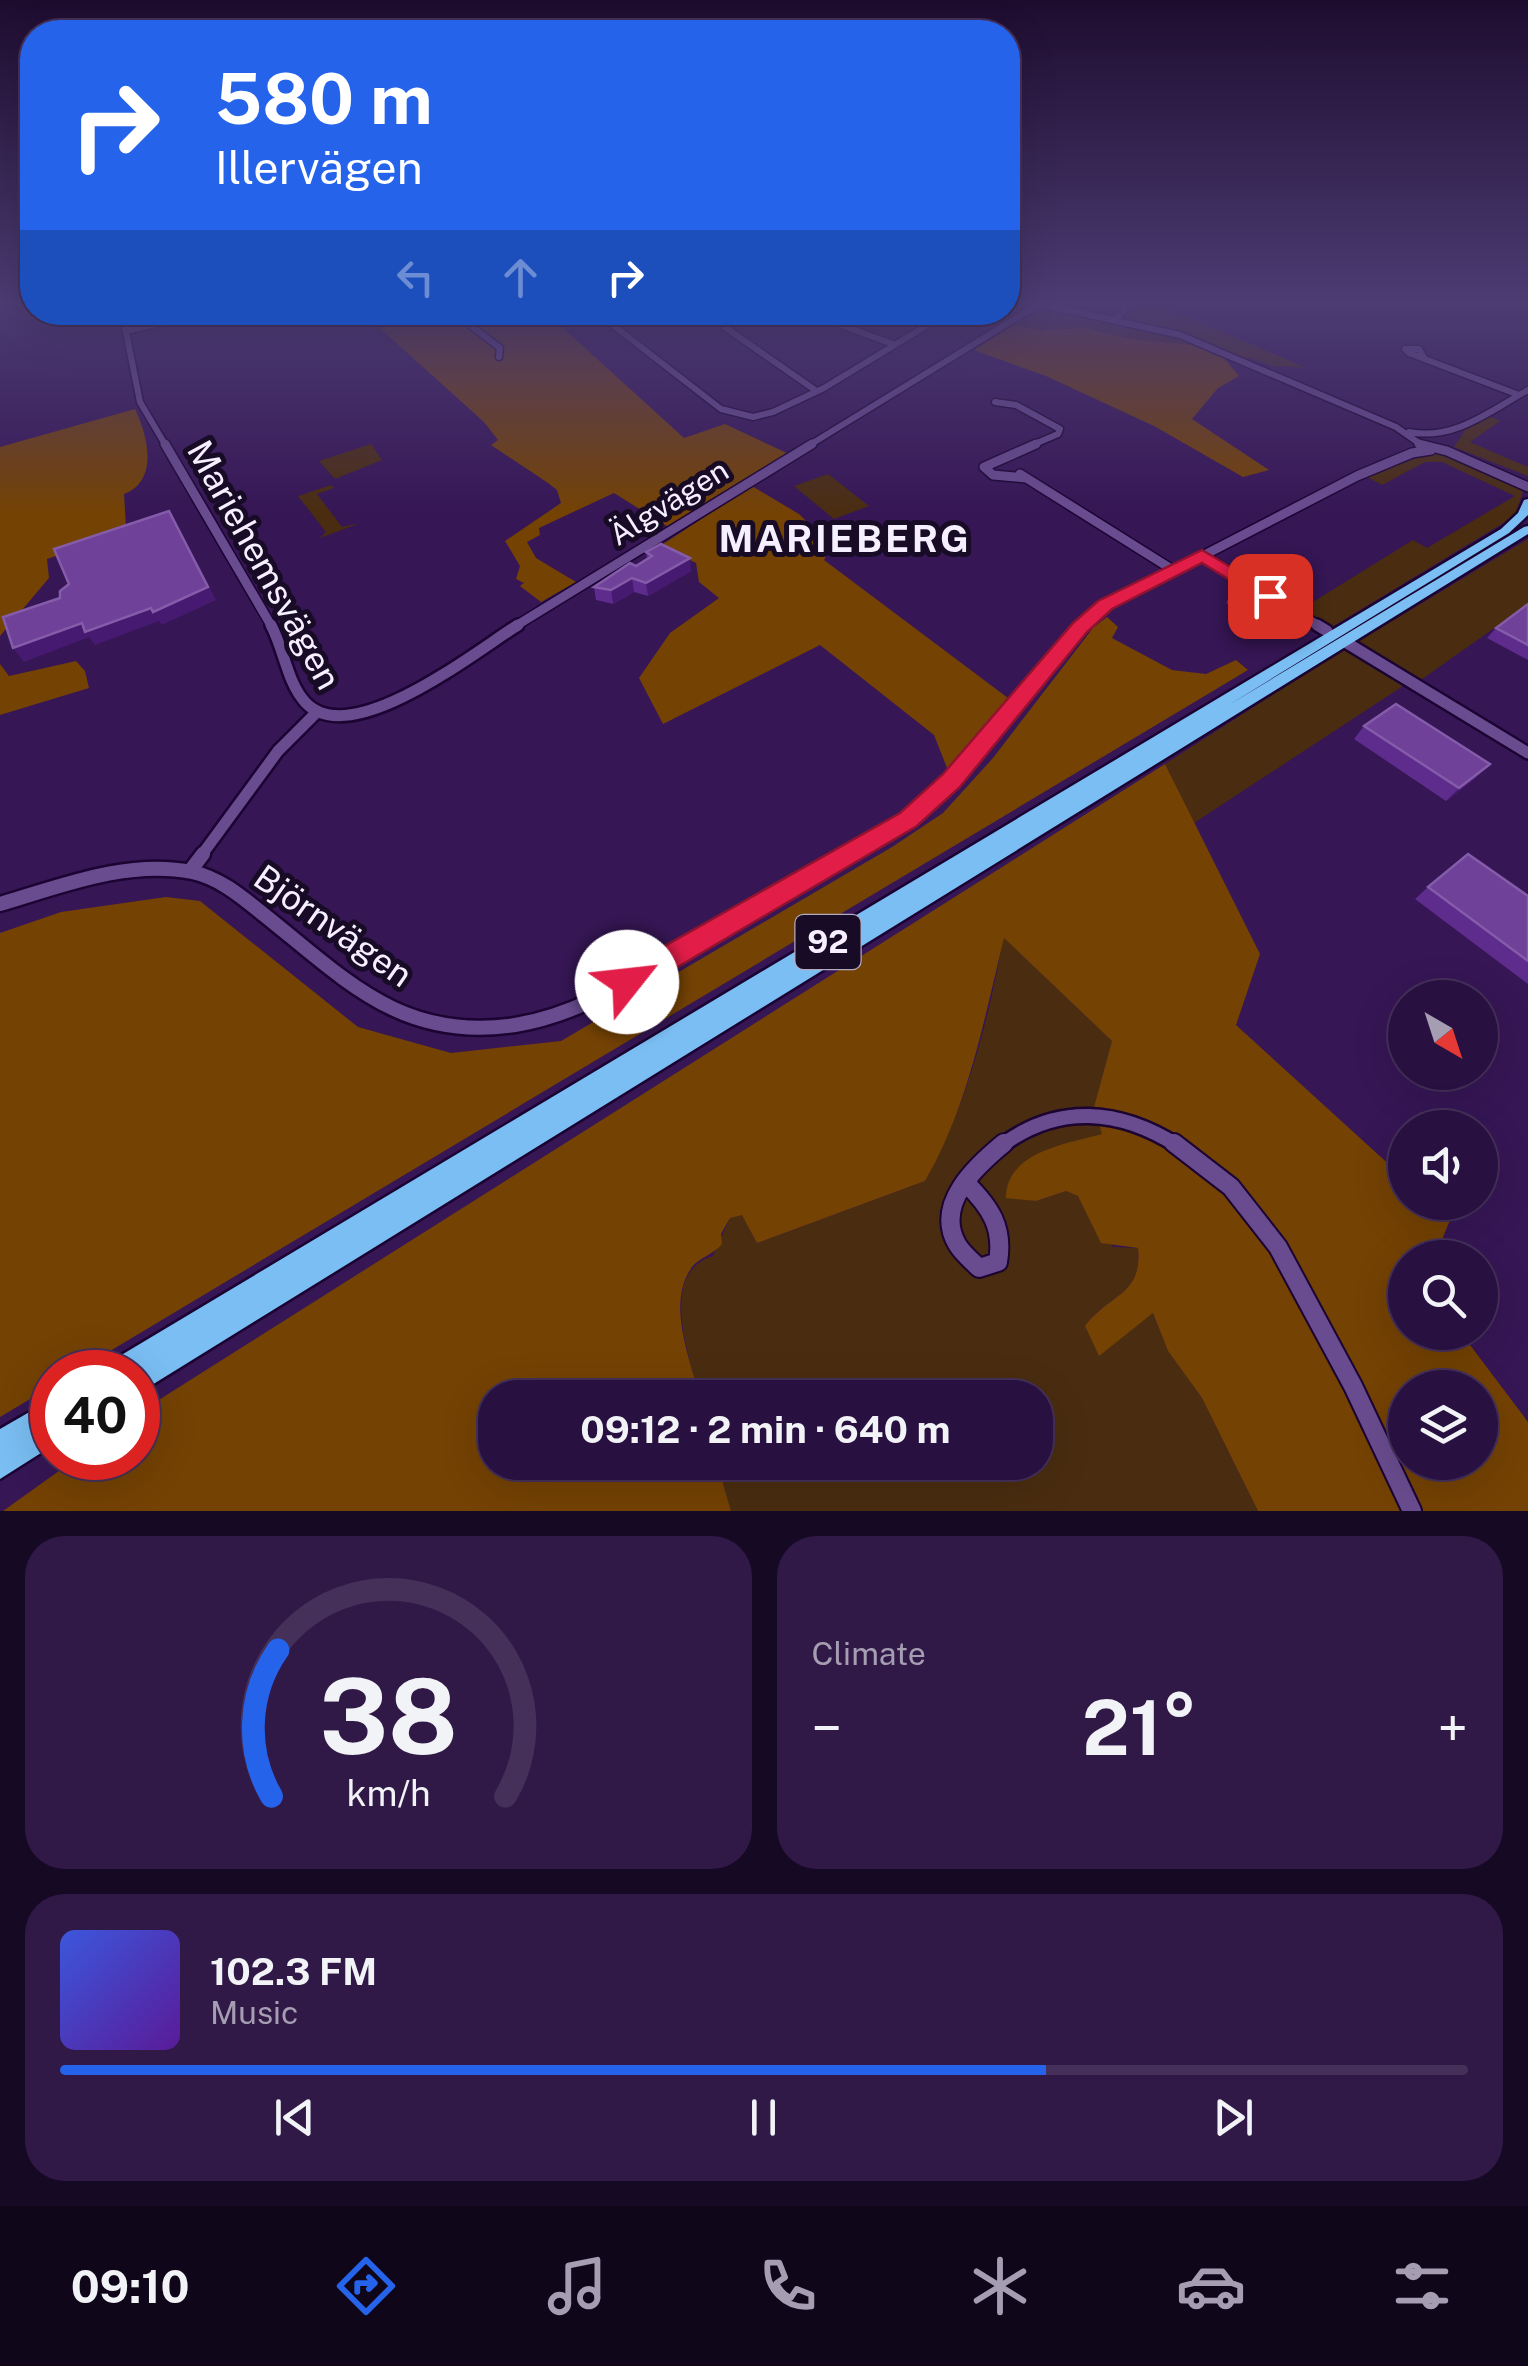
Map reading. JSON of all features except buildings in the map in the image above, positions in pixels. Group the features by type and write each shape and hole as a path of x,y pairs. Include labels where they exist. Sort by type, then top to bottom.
{"highway":[{"name":"92","path":"153,1350 1505,531 1523,514 1528,502"},
{"name":"92","path":"160,1367 1528,529"},
{"path":"0,1442 30,1424"},
{"path":"0,1466 30,1446"}],"street":[{"name":"Mariehemsvägen","path":"130,373 140,402 284,647 300,695 317,712 278,751 190,871"},
{"path":"674,373 721,409 738,416 773,413 846,373"},
{"path":"790,373 815,390"},
{"name":"Älgvägen","path":"317,712 346,718 380,710 923,373"},
{"path":"1269,373 1396,427 1421,442 1449,442 1528,487"},
{"path":"1462,373 1518,394"},
{"path":"1449,442 1528,390"},
{"path":"995,402 1027,410 1060,432 1000,462 988,464 987,472 1026,478"},
{"name":"Björnvägen","path":"0,904 118,874 190,871 235,892 383,1006 453,1026 489,1028 553,1019 595,1000 909,820 972,757 1088,618 1105,605 1421,442 1431,450 1449,442"},
{"path":"1000,462 1172,570"},
{"path":"1202,555 1327,631"},
{"path":"1347,643 1528,753"},
{"path":"966,1183 996,1221 1004,1239 998,1262 979,1268 960,1254 950,1226 952,1204 966,1183 1000,1142 1053,1118 1096,1114 1166,1138 1204,1165 1232,1188 1287,1261 1384,1447 1412,1511"}],"shaded area":[{"path":"429,373 612,373 684,438 725,424 791,455 670,528 614,493 539,528 540,535 527,542 536,558 576,582 541,602 520,586 524,583 516,579 520,566 505,541 561,503 557,490 491,445 498,440 484,422"},
{"path":"1036,373 1236,373 1239,376 1218,388 1192,419 1269,470 1243,477 1154,426"},
{"path":"135,409 148,456 143,478 124,494 126,527 116,536 47,559 49,578 0,636 0,447"},
{"path":"1486,415 1500,421 1470,442 1528,467 1528,476 1454,447 1465,430"},
{"path":"371,444 382,460 335,479 319,461"},
{"path":"1429,453 1447,455 1517,486 1523,491 1515,516 1332,627 1300,610 1413,540 1427,548 1515,496 1442,462 1425,462 1382,485 1367,477"},
{"path":"828,474 869,506 834,519 794,486"},
{"path":"331,485 334,488 317,494 342,527 360,523 320,538 326,532 298,496"},
{"path":"752,486 799,514 832,546 824,560 1012,701 949,773 934,735 820,645 663,724 639,678 670,633 719,598 699,582 696,563 660,546"},
{"path":"1528,539 1528,604 1418,682 1354,644"},
{"path":"1107,617 1118,627 1112,638 1172,670 1206,674 1236,660 1248,670 112,1350 30,1350 30,1399 0,1417 0,933 61,912 166,897 200,901 358,1027 451,1053 561,1041 892,847 943,813 993,758 1093,628"},
{"path":"1347,647 1406,684 1194,823 1165,764"},
{"path":"76,661 85,671 89,688 0,715 0,664 9,676"},
{"path":"1165,764 1260,954 1236,1025 1388,1164 1388,1220 1450,1220 1442,1240 1388,1240 1388,1350 1474,1350 1489,1370 1388,1370 1388,1480 1498,1480 1498,1382 1528,1422 1528,1511 1258,1511 1202,1398 1168,1351 1153,1313 1099,1356 1085,1326 1129,1285 1138,1264 1138,1248 1101,1243 1078,1196 1066,1191 1036,1201 1006,1198 1009,1182 1027,1160 1102,1134 1094,1107 1112,1041 1004,938 964,1093 925,1181 757,1243 742,1215 730,1218 721,1234 722,1244 692,1267 684,1281 680,1314 695,1380 478,1380 478,1480 722,1480 731,1511 3,1511 46,1480 160,1480 160,1399"},
{"path":"1003,937 1112,1041 1094,1107 1103,1134 1048,1149 1019,1198 1036,1201 1066,1191 1078,1196 1113,1247 1138,1248 1138,1264 1129,1286 1085,1326 1099,1355 1153,1313 1168,1351 1202,1398 1258,1511 731,1511 722,1480 1053,1480 1053,1380 696,1380 682,1318 686,1280 696,1265 713,1256 730,1218 742,1214 757,1243 925,1181 964,1095"}],"district":[{"name":"MARIEBERG","path":"845,539"}],"route":[{"path":"627,982 909,820 952,781 1096,610 1202,555 1270,596"}]}
